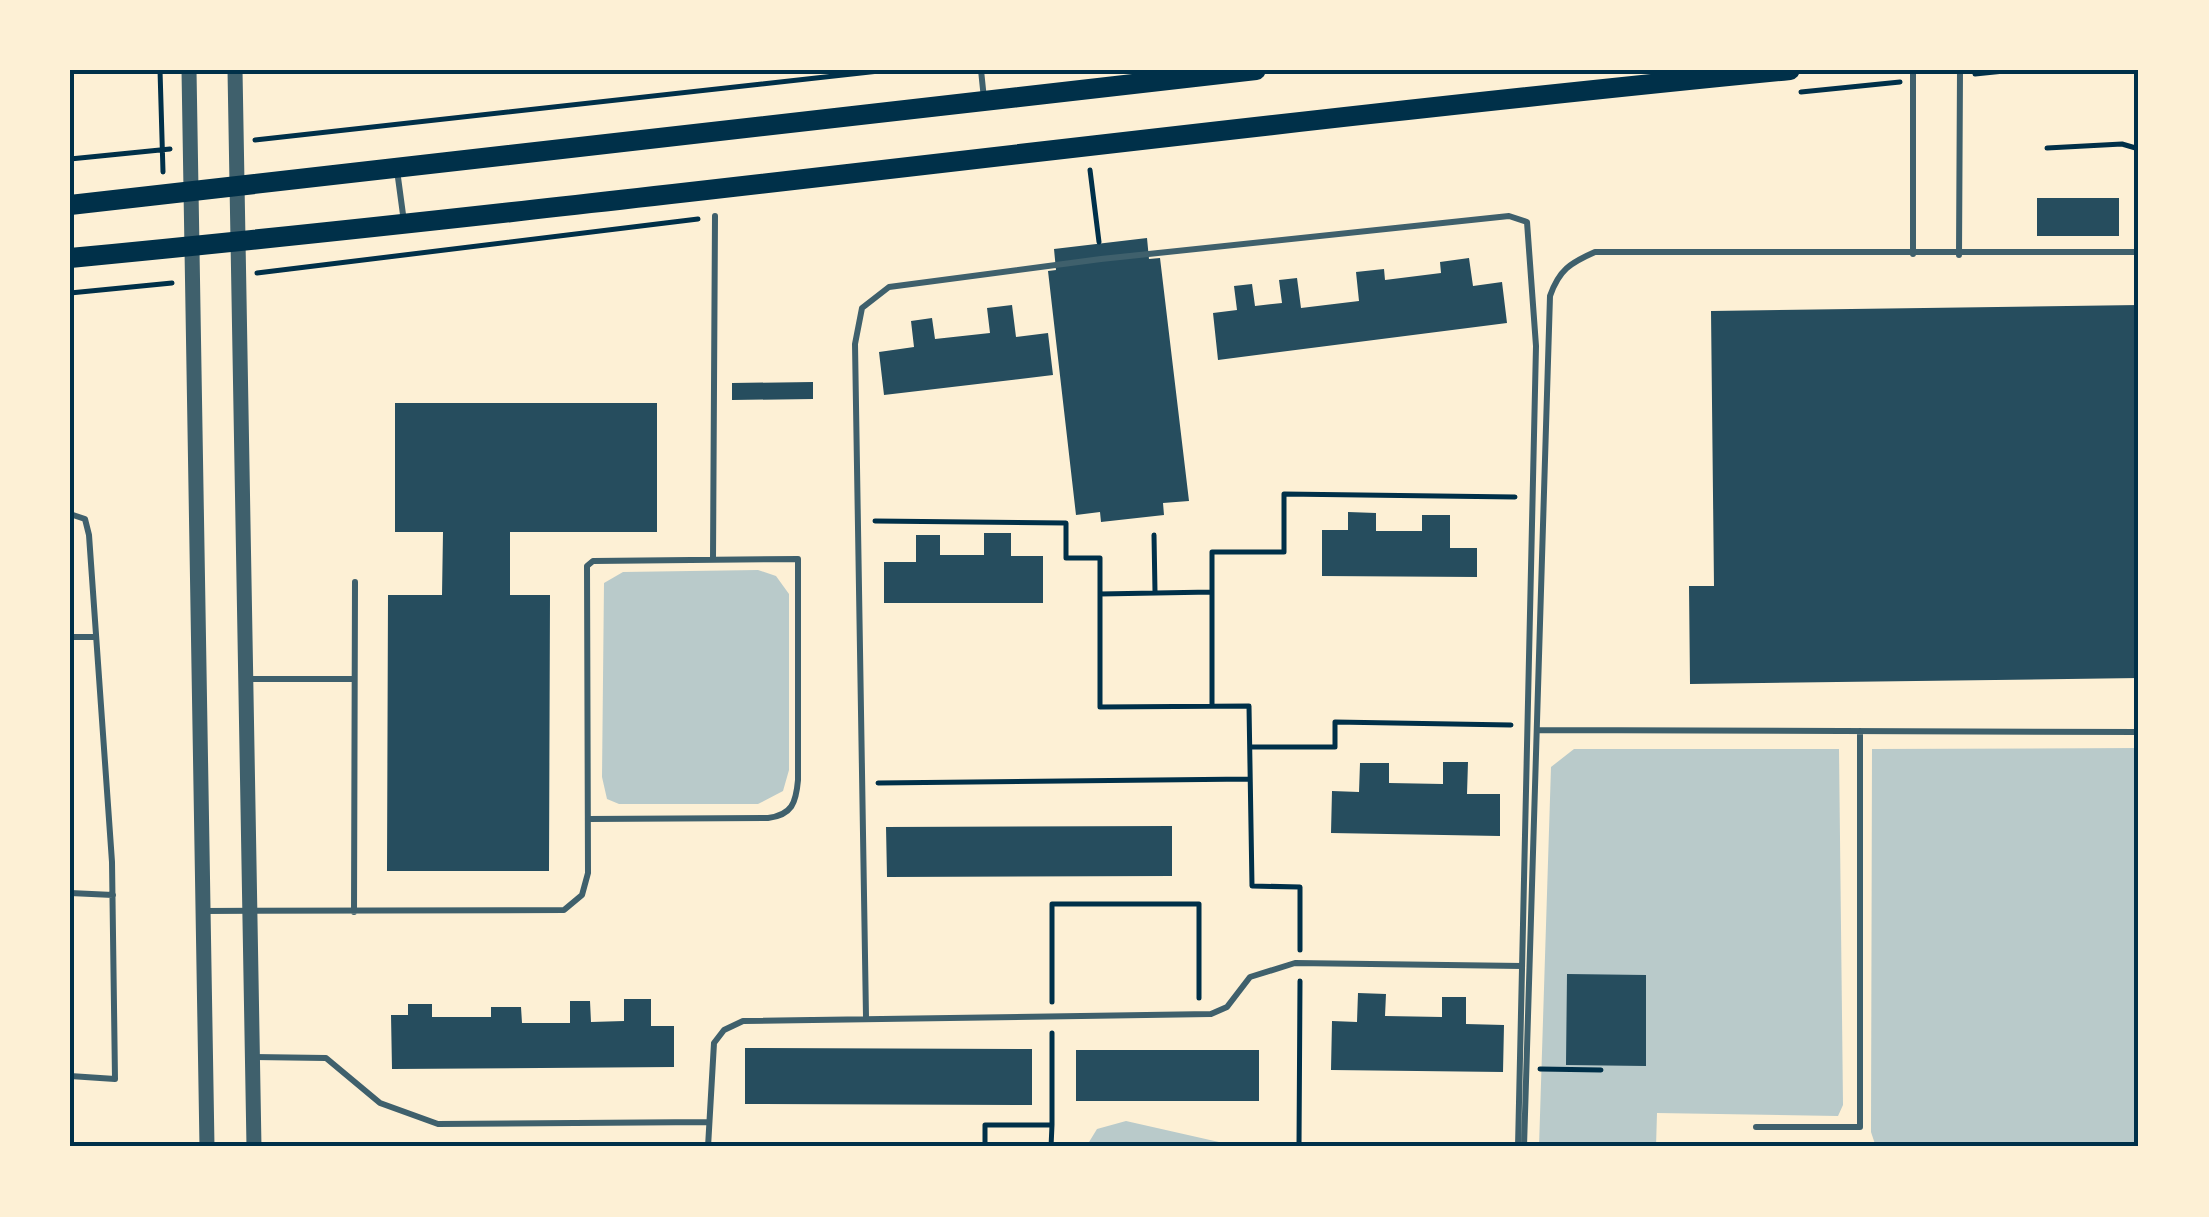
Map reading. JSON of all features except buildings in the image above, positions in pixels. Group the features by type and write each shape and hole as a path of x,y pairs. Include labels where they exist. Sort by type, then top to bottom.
{"main road":[{"path":"70,206 984,102 1100,79 1256,70"},
{"path":"70,258 404,224 1406,107 1790,70"}],"street":[{"path":"189,70 206,1147"},
{"path":"236,70 254,1147"}],"lane":[{"path":"981,70 984,102"},
{"path":"1913,70 1913,254"},
{"path":"1959,254 1960,70"},
{"path":"396,169 404,224"},
{"path":"713,560 715,216"},
{"path":"866,1017 854,344 862,308 889,287 1101,259 1509,216 1527,222 1536,346 1521,1147"},
{"path":"1521,1147 1527,1069 1550,296 1566,265 1595,252 2139,252"},
{"path":"70,514 85,519 89,535 112,895 115,1078 70,1076"},
{"path":"203,911 564,910 576,903 587,885 587,566 594,561 798,560 798,780 793,807 788,813 768,818 588,818"},
{"path":"354,912 355,582"},
{"path":"70,637 96,637"},
{"path":"246,679 355,679"},
{"path":"1537,730 2139,732"},
{"path":"1756,1127 1860,1127 1860,731"},
{"path":"70,893 112,895"},
{"path":"708,1147 714,1043 724,1030 743,1021 1199,1014 1227,1007 1250,977 1300,963 1522,966"},
{"path":"252,1058 326,1058 380,1103 438,1124 708,1122"}],"path":[{"path":"236,142 888,70"},
{"path":"2046,148 2122,144 2139,149"},
{"path":"70,159 190,148"},
{"path":"1090,170 1101,259"},
{"path":"1212,706 1212,552 1284,552 1284,494 1533,497"},
{"path":"857,520 1066,523 1066,558 1100,558 1100,707 1249,706 1252,886 1300,887 1299,1147"},
{"path":"1154,536 1154,593"},
{"path":"1100,594 1212,592"},
{"path":"1250,747 1335,748 1335,722 1528,726"},
{"path":"862,783 1250,780"},
{"path":"1052,1147 1052,904 1199,904 1199,1014"},
{"path":"1527,1069 1601,1070"},
{"path":"985,1147 985,1125 1052,1125"}],"shaded area":[{"path":"758,570 776,576 789,594 789,770 783,791 758,804 619,804 607,799 602,777 604,583 623,572"},
{"path":"2139,748 2139,1147 1876,1147 1871,1132 1872,749"},
{"path":"1574,749 1839,749 1843,1105 1838,1116 1657,1113 1656,1147 1539,1147 1551,767"},
{"path":"1126,1121 1241,1147 1086,1147 1097,1129"}]}
